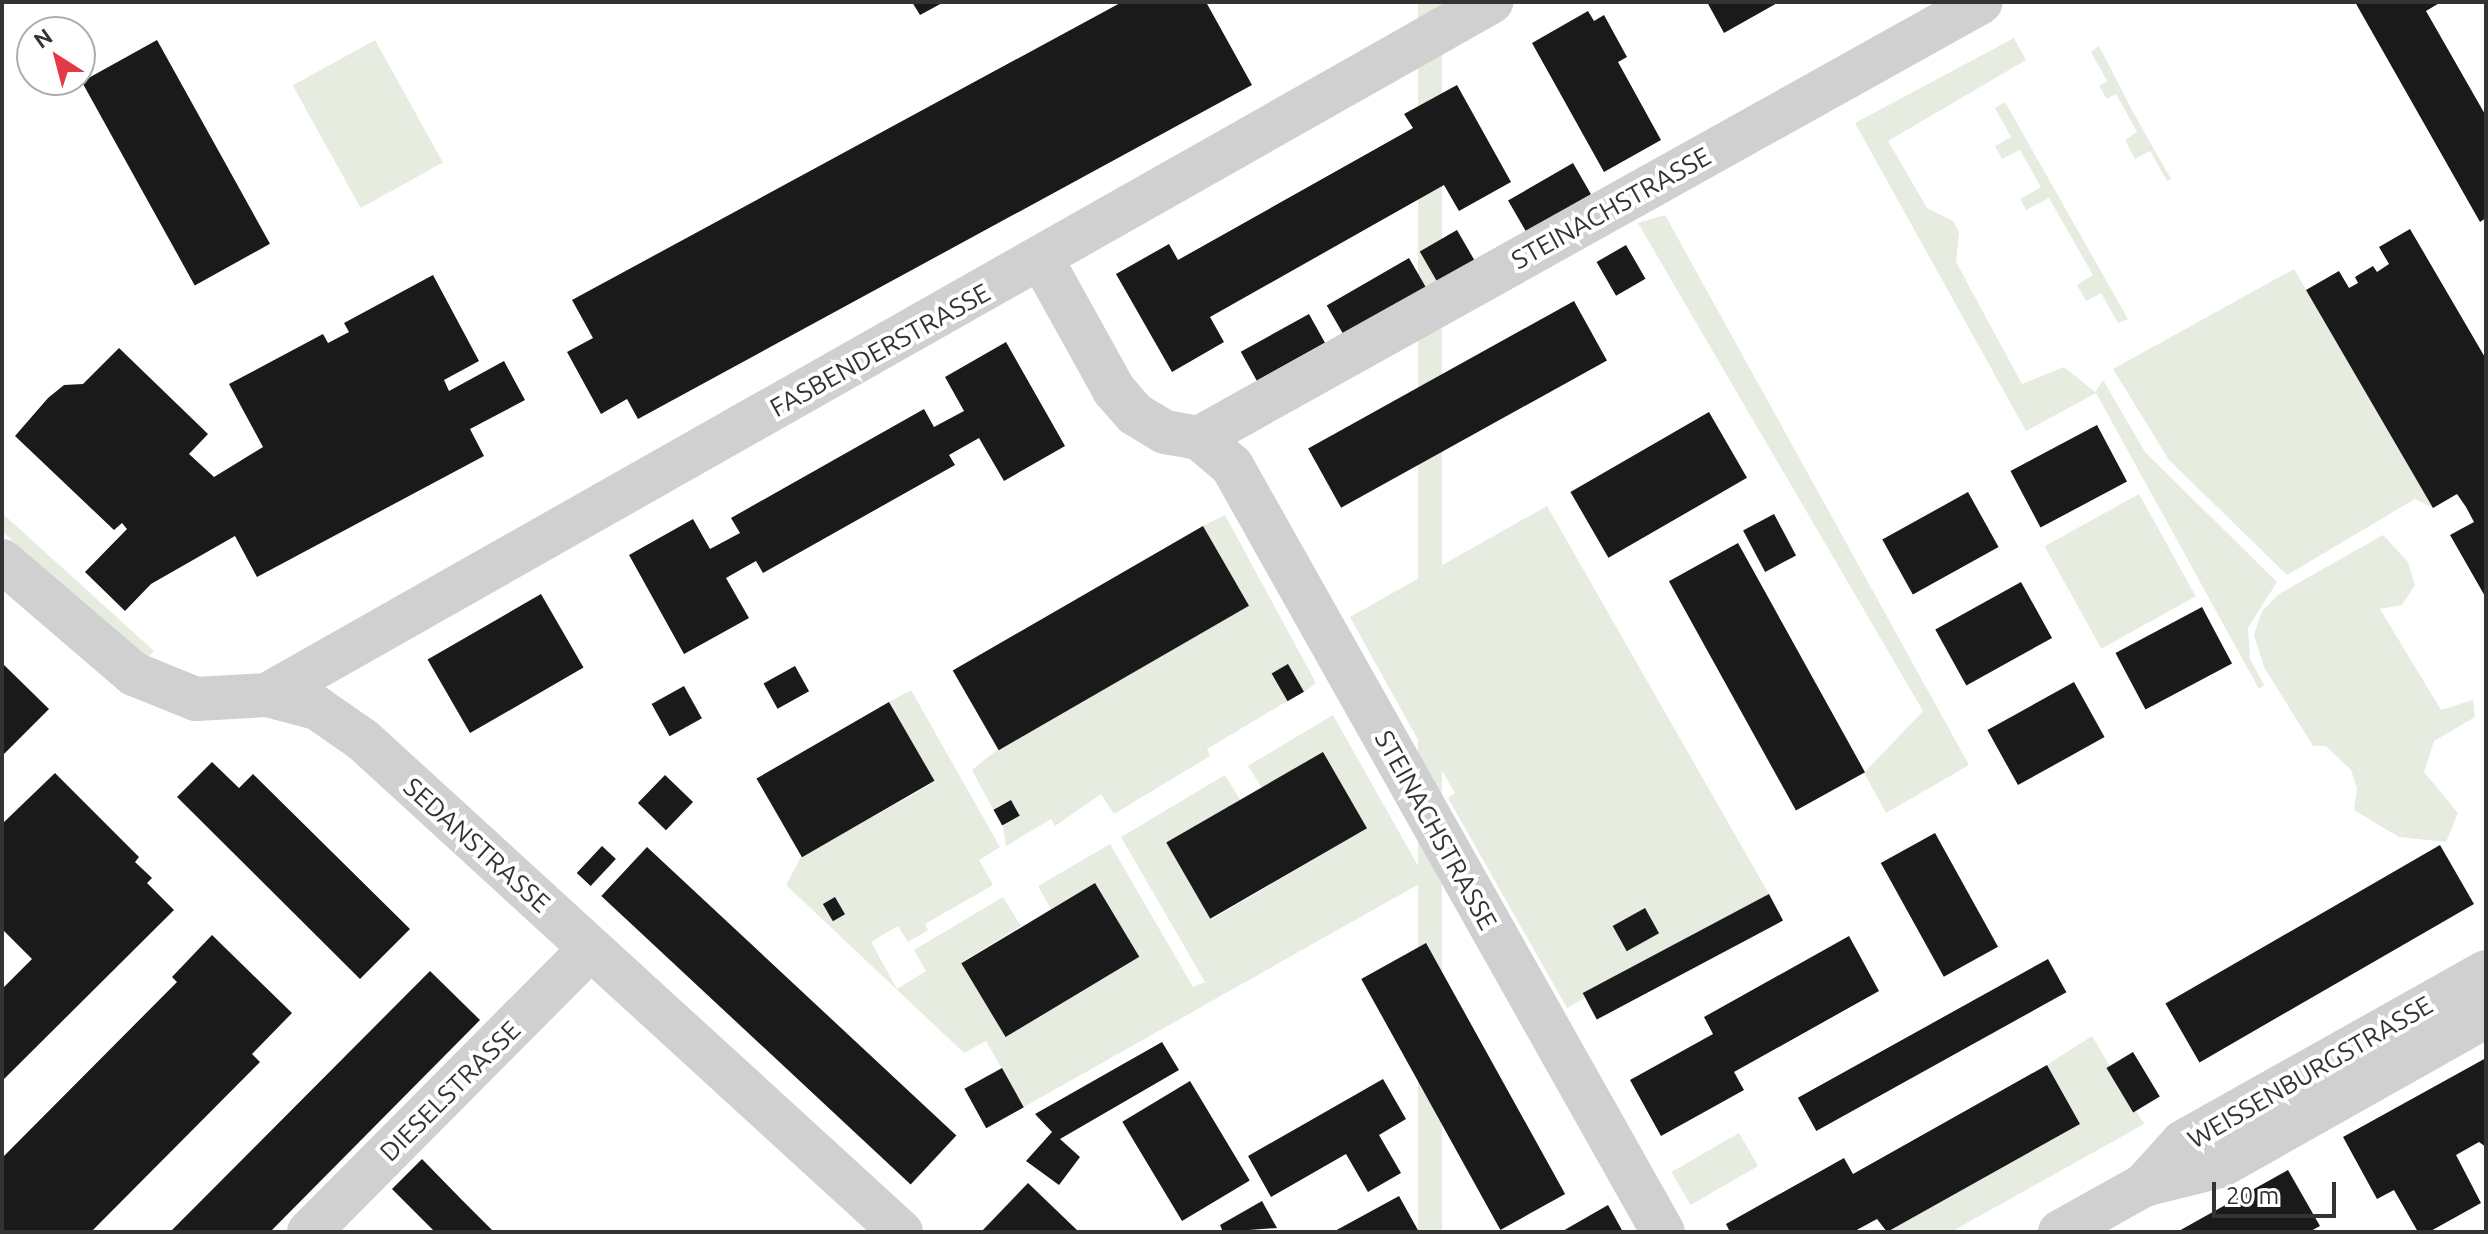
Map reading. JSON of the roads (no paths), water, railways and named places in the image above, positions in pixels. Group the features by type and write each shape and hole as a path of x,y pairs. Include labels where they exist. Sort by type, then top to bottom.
{"street":[{"name":"FASBENDERSTRASSE","path":"267,695 1042,260 1491,2"},
{"name":"STEINACHSTRASSE","path":"1199,438 1981,2"},
{"name":"STEINACHSTRASSE","path":"1042,260 1114,390 1135,414 1165,432 1199,438 1232,466 1298,578 1663,1232"},
{"name":"SEDANSTRASSE","path":"2,561 134,674 196,699 267,695 317,708 363,740 590,949 878,1225"},
{"name":"DIESELSTRASSE","path":"309,1232 590,949"},
{"name":"WEISSENBURGSTRASSE","path":"2144,1185 2183,1142 2486,972"},
{"name":"WEISSENBURGSTRASSE","path":"2060,1232 2144,1185 2220,1166 2486,1016"}]}
